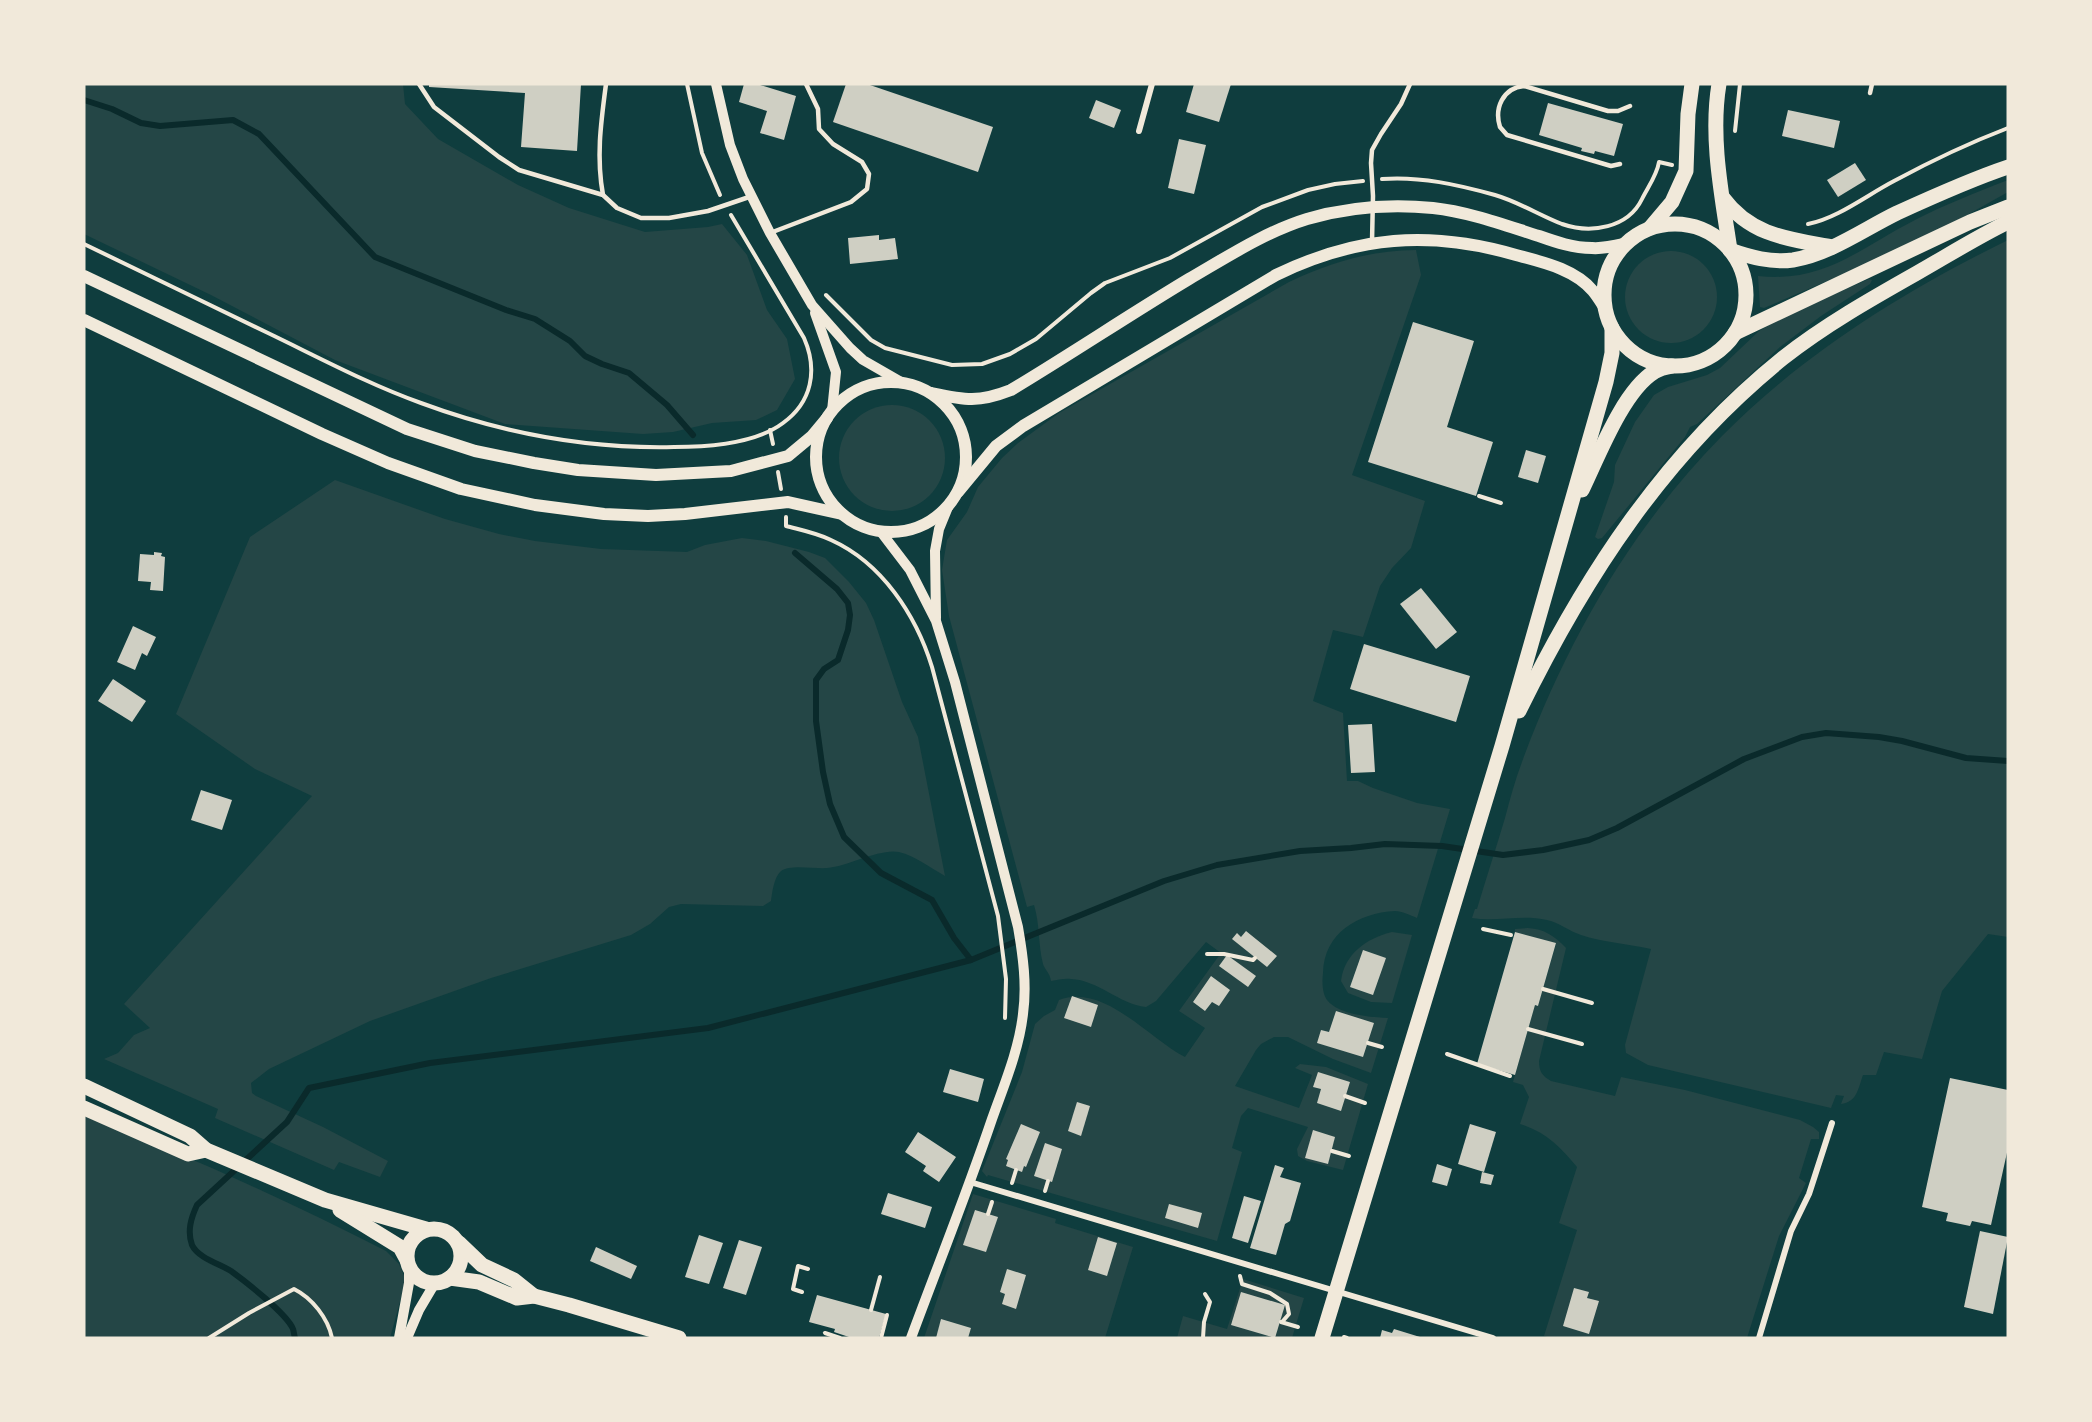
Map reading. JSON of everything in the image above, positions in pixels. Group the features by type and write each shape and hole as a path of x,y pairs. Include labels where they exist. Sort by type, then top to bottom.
{"main road":[{"path":"1322,1338 1502,746 1606,382 1612,353 1612,328 1606,310 1605,285 1608,270 1615,257 1628,243 1649,229 1672,202 1686,171 1688,114 1692,84"},
{"path":"1719,84 1717,117 1719,173 1730,250"},
{"path":"1730,250 1750,257 1783,261 1804,258 1832,247 1899,213 2008,167"},
{"path":"1723,198 1739,216 1764,232 1786,239 1832,247"},
{"path":"84,276 407,429 475,451 534,464 656,476 731,471 788,456 807,441 843,400 871,385 903,382 931,393 965,400 993,397 1011,390 1128,316 1246,246 1275,231 1335,212 1373,207 1435,208 1466,213 1570,246 1590,249 1608,248 1628,243"},
{"path":"1735,333 1970,222 2008,207"},
{"path":"1502,746 1538,672 1594,573 1631,518 1663,477 1712,422 1738,396 1814,335 1864,303 2008,222"},
{"path":"1612,328 1626,345 1643,358 1672,366 1687,365 1715,354 1735,333 1742,320 1746,305 1744,276 1738,262 1720,239 1693,226 1663,225 1649,229"},
{"path":"84,320 322,434 388,463 461,489 535,505 604,514 648,516 788,502 842,514 867,528 881,531 905,531 928,523 948,507 996,446 1023,426 1276,275 1304,261 1332,251 1372,242 1403,239 1460,242 1529,258 1566,271 1592,290 1606,310"},
{"path":"1566,522 1625,404 1639,385 1653,372 1672,366"},
{"path":"931,393 948,408 961,427 966,448 966,471 958,492"},
{"path":"829,415 819,438 816,459 819,479 829,498 842,514"},
{"path":"84,1086 190,1136 206,1150 325,1200 426,1229 445,1230 482,1265 514,1280 534,1296 679,1338"},
{"path":"84,1108 188,1154 206,1150"},
{"path":"325,1200 400,1247 418,1278 435,1283 450,1278 458,1271 462,1260 459,1242"},
{"path":"408,1264 407,1253 412,1240 426,1229"},
{"path":"450,1278 479,1282 517,1298 534,1296"}],"street":[{"path":"716,84 730,145 770,233 812,305 836,372 829,415"},
{"path":"1139,131 1152,84"},
{"path":"812,305 863,360 903,382"},
{"path":"936,621 935,551 939,529 948,507"},
{"path":"881,531 910,570 936,621 955,682 1014,910 1024,962 1025,998 1020,1038 970,1182 911,1338"},
{"path":"1759,1338 1791,1232 1809,1194 1832,1123"},
{"path":"970,1182 1493,1338"},
{"path":"399,1338 410,1283 408,1264"},
{"path":"407,1338 419,1310 435,1283"}],"lane":[{"path":"419,84 434,107 519,170 603,195 617,208 641,218 669,218 708,211 752,196"},
{"path":"603,195 599,175 598,144 606,84"},
{"path":"770,233 851,202 867,189 869,174 862,162 833,144 819,129 818,109 806,84"},
{"path":"1372,242 1372,150 1401,104 1410,84"},
{"path":"1870,93 1872,84"},
{"path":"1620,164 1611,166 1507,135 1500,128 1498,110 1507,92 1515,87 1524,86 1608,111 1615,112 1630,106"}],"path":[{"path":"687,84 702,153 714,182"},
{"path":"1735,134 1740,84"},
{"path":"1802,225 1827,218 1919,168 1972,142 2008,128"},
{"path":"1387,179 1411,178 1473,189 1520,204 1563,224 1596,228 1616,223 1634,212 1659,162 1667,164"},
{"path":"824,293 871,340 885,348 952,365 982,364 1010,354 1036,339 1091,293 1113,280 1170,258 1285,197 1353,182"},
{"path":"84,244 378,386 420,402 491,425 555,439 658,448 692,447 734,441 770,430 791,416 804,401 811,382 811,357 800,330 738,230"},
{"path":"770,430 773,445"},
{"path":"778,473 781,488"},
{"path":"1479,496 1501,503"},
{"path":"786,516 786,526 831,540 850,551 878,573 898,597 920,634 940,699 998,916 1005,965 1005,1017"},
{"path":"1483,929 1511,935"},
{"path":"1208,954 1224,954 1253,960 1255,958"},
{"path":"1543,989 1592,1003"},
{"path":"1528,1029 1582,1044"},
{"path":"1368,1043 1382,1047"},
{"path":"1447,1054 1510,1076"},
{"path":"1345,1096 1365,1103"},
{"path":"1332,1150 1349,1156"},
{"path":"1012,1183 1016,1170"},
{"path":"1045,1193 1048,1181"},
{"path":"802,1292 793,1289 798,1266 808,1269"},
{"path":"1240,1276 1242,1284 1270,1293 1287,1304 1289,1314 1281,1322 1298,1327"},
{"path":"871,1310 880,1277"},
{"path":"209,1338 288,1291 296,1289 318,1310 329,1325 332,1338"},
{"path":"1203,1338 1204,1322 1210,1302 1205,1294"},
{"path":"881,1338 887,1315"},
{"path":"825,1333 840,1338"}],"shaded area":[{"path":"84,84 403,84 405,104 438,139 518,185 569,208 645,232 722,224 747,255 767,310 787,339 795,379 777,410 756,420 712,423 673,432 643,434 505,424 335,360 211,295 84,234"},
{"path":"2008,180 2008,192 1919,242 1764,308 1760,307 1758,276 1782,277 1822,269 1840,262 1926,214"},
{"path":"2008,240 2008,937 1988,934 1942,991 1922,1059 1884,1052 1876,1075 1863,1075 1854,1098 1846,1103 1841,1104 1844,1096 1836,1095 1831,1108 1648,1065 1626,1053 1625,1045 1651,949 1589,937 1552,921 1538,918 1472,918 1477,909 1517,776 1559,673 1605,588 1631,547 1689,471 1722,436 1787,378 1857,326 1931,280"},
{"path":"1416,250 1421,275 1352,475 1425,501 1411,548 1392,568 1380,586 1363,637 1333,630 1313,701 1343,713 1347,781 1358,781 1417,803 1450,809 1417,918 1395,911 1368,916 1356,921 1336,936 1325,959 1323,990 1325,997 1332,1005 1355,1014 1388,1018 1371,1073 1333,1059 1288,1037 1274,1037 1261,1044 1256,1050 1235,1086 1299,1108 1312,1075 1295,1068 1300,1064 1326,1067 1368,1084 1343,1170 1307,1161 1298,1156 1297,1149 1308,1127 1248,1108 1241,1116 1232,1148 1242,1152 1217,1241 988,1175 987,1177 982,1171 1022,1072 1035,1024 1055,1010 1059,1000 1076,997 1092,999 1109,1006 1185,1057 1205,1028 1179,1011 1221,953 1206,942 1156,1001 1146,1007 1127,1002 1081,980 1051,981 1043,964 1034,905 1027,907 949,616 942,570 947,540 967,512 978,487 1002,458 1018,443 1059,413 1289,282 1320,269 1366,255"},
{"path":"1671,251 1689,255 1703,265 1713,279 1717,297 1713,315 1703,329 1689,339 1671,343 1653,339 1639,329 1629,315 1625,297 1629,279 1639,265 1653,255"},
{"path":"1869,279 1872,280 1870,284 1821,316 1780,347 1697,424 1690,427 1685,437 1602,538 1595,537 1614,482 1615,465 1635,422 1654,395 1668,387 1707,375 1720,368 1759,331 1769,325"},
{"path":"892,405 912,409 929,421 941,438 945,458 941,478 929,495 912,507 892,511 872,507 855,495 843,478 839,458 843,438 855,421 872,409"},
{"path":"335,480 445,519 535,541 601,549 687,552 705,545 742,538 766,541 825,558 866,603 874,620 902,702 918,737 945,876 911,856 891,851 836,867 785,869 777,877 771,901 763,906 681,904 669,907 650,924 631,935 491,978 370,1021 269,1069 251,1083 252,1093 256,1096 388,1161 380,1177 339,1162 334,1170 215,1118 218,1109 104,1059 118,1053 134,1035 150,1028 124,1004 312,796 255,769 176,714 250,537"},
{"path":"1528,928 1549,934 1566,948 1539,1061 1542,1073 1548,1079 1615,1096 1621,1077 1685,1090 1800,1120 1819,1132 1819,1139 1811,1139 1799,1178 1806,1183 1779,1236 1747,1338 1550,1338 1544,1336 1577,1230 1559,1223 1577,1167 1552,1141 1520,1124 1529,1097 1523,1085 1513,1082 1535,1005 1538,1006 1556,944 1515,932 1515,929"},
{"path":"1392,932 1412,935 1392,1003 1371,1002 1348,993 1341,981 1343,971 1352,955 1374,938"},
{"path":"84,1116 237,1179 386,1251 399,1264 406,1280 390,1338 84,1338"},
{"path":"973,1194 1056,1219 1055,1223 1133,1247 1105,1338 924,1338"},
{"path":"1243,1279 1304,1298 1292,1338 1177,1338 1183,1316 1227,1329"}],"building":[{"path":"429,84 581,84 577,151 521,147 525,93 429,87"},
{"path":"744,84 757,84 796,96 784,140 760,133 767,111 739,102"},
{"path":"846,84 867,84 993,127 978,172 833,122"},
{"path":"1194,84 1231,84 1219,122 1186,112"},
{"path":"1096,100 1121,110 1114,128 1089,118"},
{"path":"1548,103 1623,124 1614,156 1595,151 1594,154 1581,151 1582,148 1539,135"},
{"path":"1788,110 1840,121 1834,148 1782,136"},
{"path":"1179,139 1206,145 1194,194 1168,188"},
{"path":"1855,163 1866,180 1838,197 1827,180"},
{"path":"879,235 879,240 895,238 898,259 850,264 848,238"},
{"path":"1413,322 1474,341 1447,427 1493,442 1476,496 1368,462"},
{"path":"1526,450 1546,456 1538,483 1518,477"},
{"path":"154,552 162,553 161,556 165,557 163,591 150,590 151,582 138,581 140,554 154,555"},
{"path":"1421,588 1457,632 1436,649 1400,604"},
{"path":"133,626 156,637 147,656 142,653 135,670 117,662"},
{"path":"1364,644 1470,676 1456,722 1350,689"},
{"path":"113,679 146,701 132,722 98,701"},
{"path":"1372,724 1375,772 1351,773 1348,725"},
{"path":"201,790 232,800 222,830 191,820"},
{"path":"1246,931 1277,956 1267,967 1232,939 1237,933 1241,937"},
{"path":"1515,932 1556,943 1515,1075 1477,1064"},
{"path":"1363,950 1386,958 1373,995 1350,987"},
{"path":"1227,955 1256,976 1248,987 1219,966"},
{"path":"1211,976 1230,990 1219,1006 1212,1002 1205,1011 1193,1002"},
{"path":"1072,996 1098,1005 1091,1027 1064,1018"},
{"path":"1336,1011 1374,1023 1363,1057 1317,1043 1321,1030 1329,1032"},
{"path":"950,1069 984,1079 978,1102 943,1092"},
{"path":"1318,1072 1350,1082 1341,1111 1317,1103 1321,1089 1313,1087"},
{"path":"1950,1078 2008,1090 2008,1148 1991,1225 1972,1221 1970,1226 1946,1221 1948,1213 1922,1207"},
{"path":"1077,1102 1090,1106 1081,1136 1068,1131"},
{"path":"1021,1124 1040,1132 1022,1172 1006,1166 1008,1160 1006,1159"},
{"path":"1470,1124 1496,1132 1484,1172 1458,1164"},
{"path":"1313,1130 1335,1137 1328,1164 1305,1158"},
{"path":"918,1132 956,1157 939,1182 923,1171 926,1166 905,1152"},
{"path":"1045,1143 1062,1149 1052,1182 1034,1176"},
{"path":"1437,1164 1452,1169 1447,1186 1432,1182"},
{"path":"1275,1165 1284,1168 1280,1177 1301,1183 1290,1221 1285,1224 1276,1255 1250,1248"},
{"path":"1482,1172 1494,1175 1491,1185 1480,1183"},
{"path":"888,1193 932,1207 925,1228 881,1214"},
{"path":"1244,1196 1261,1201 1248,1243 1232,1238"},
{"path":"1169,1204 1202,1213 1198,1228 1165,1218"},
{"path":"975,1210 998,1217 986,1252 963,1245"},
{"path":"1980,1231 2008,1237 1993,1314 1964,1307"},
{"path":"699,1235 723,1243 709,1284 685,1277"},
{"path":"1098,1237 1117,1243 1107,1276 1088,1270"},
{"path":"739,1240 762,1247 746,1295 723,1288"},
{"path":"596,1247 637,1266 631,1279 590,1261"},
{"path":"1007,1269 1026,1275 1016,1309 1002,1304 1005,1294 1000,1292"},
{"path":"1574,1288 1589,1292 1587,1298 1599,1301 1589,1334 1563,1326"},
{"path":"1241,1292 1285,1305 1275,1338 1231,1325"},
{"path":"817,1295 886,1314 879,1338 852,1338 834,1332 835,1329 809,1322"},
{"path":"941,1319 971,1328 968,1338 936,1338"},
{"path":"1394,1329 1420,1338 1380,1338 1382,1330 1392,1333"}],"waterway":[{"path":"84,100 112,109 141,123 160,126 233,120 259,134 375,257 506,310 535,319 570,341 585,356 629,373 667,405 693,435"},
{"path":"795,553 837,589 848,603 850,615 848,630 838,660 824,669 816,680 816,721 823,772 830,804 844,837 881,873 932,900 954,938 971,960"},
{"path":"295,1338 289,1323 265,1298 231,1271 195,1250 190,1230 197,1205 287,1122 309,1088 430,1063 708,1028 971,960 1164,881 1217,865 1300,851 1385,844 1442,846 1503,855 1543,850 1589,840 1617,828 1744,759 1802,737 1826,733 1879,737 1966,758 2008,761"}]}
